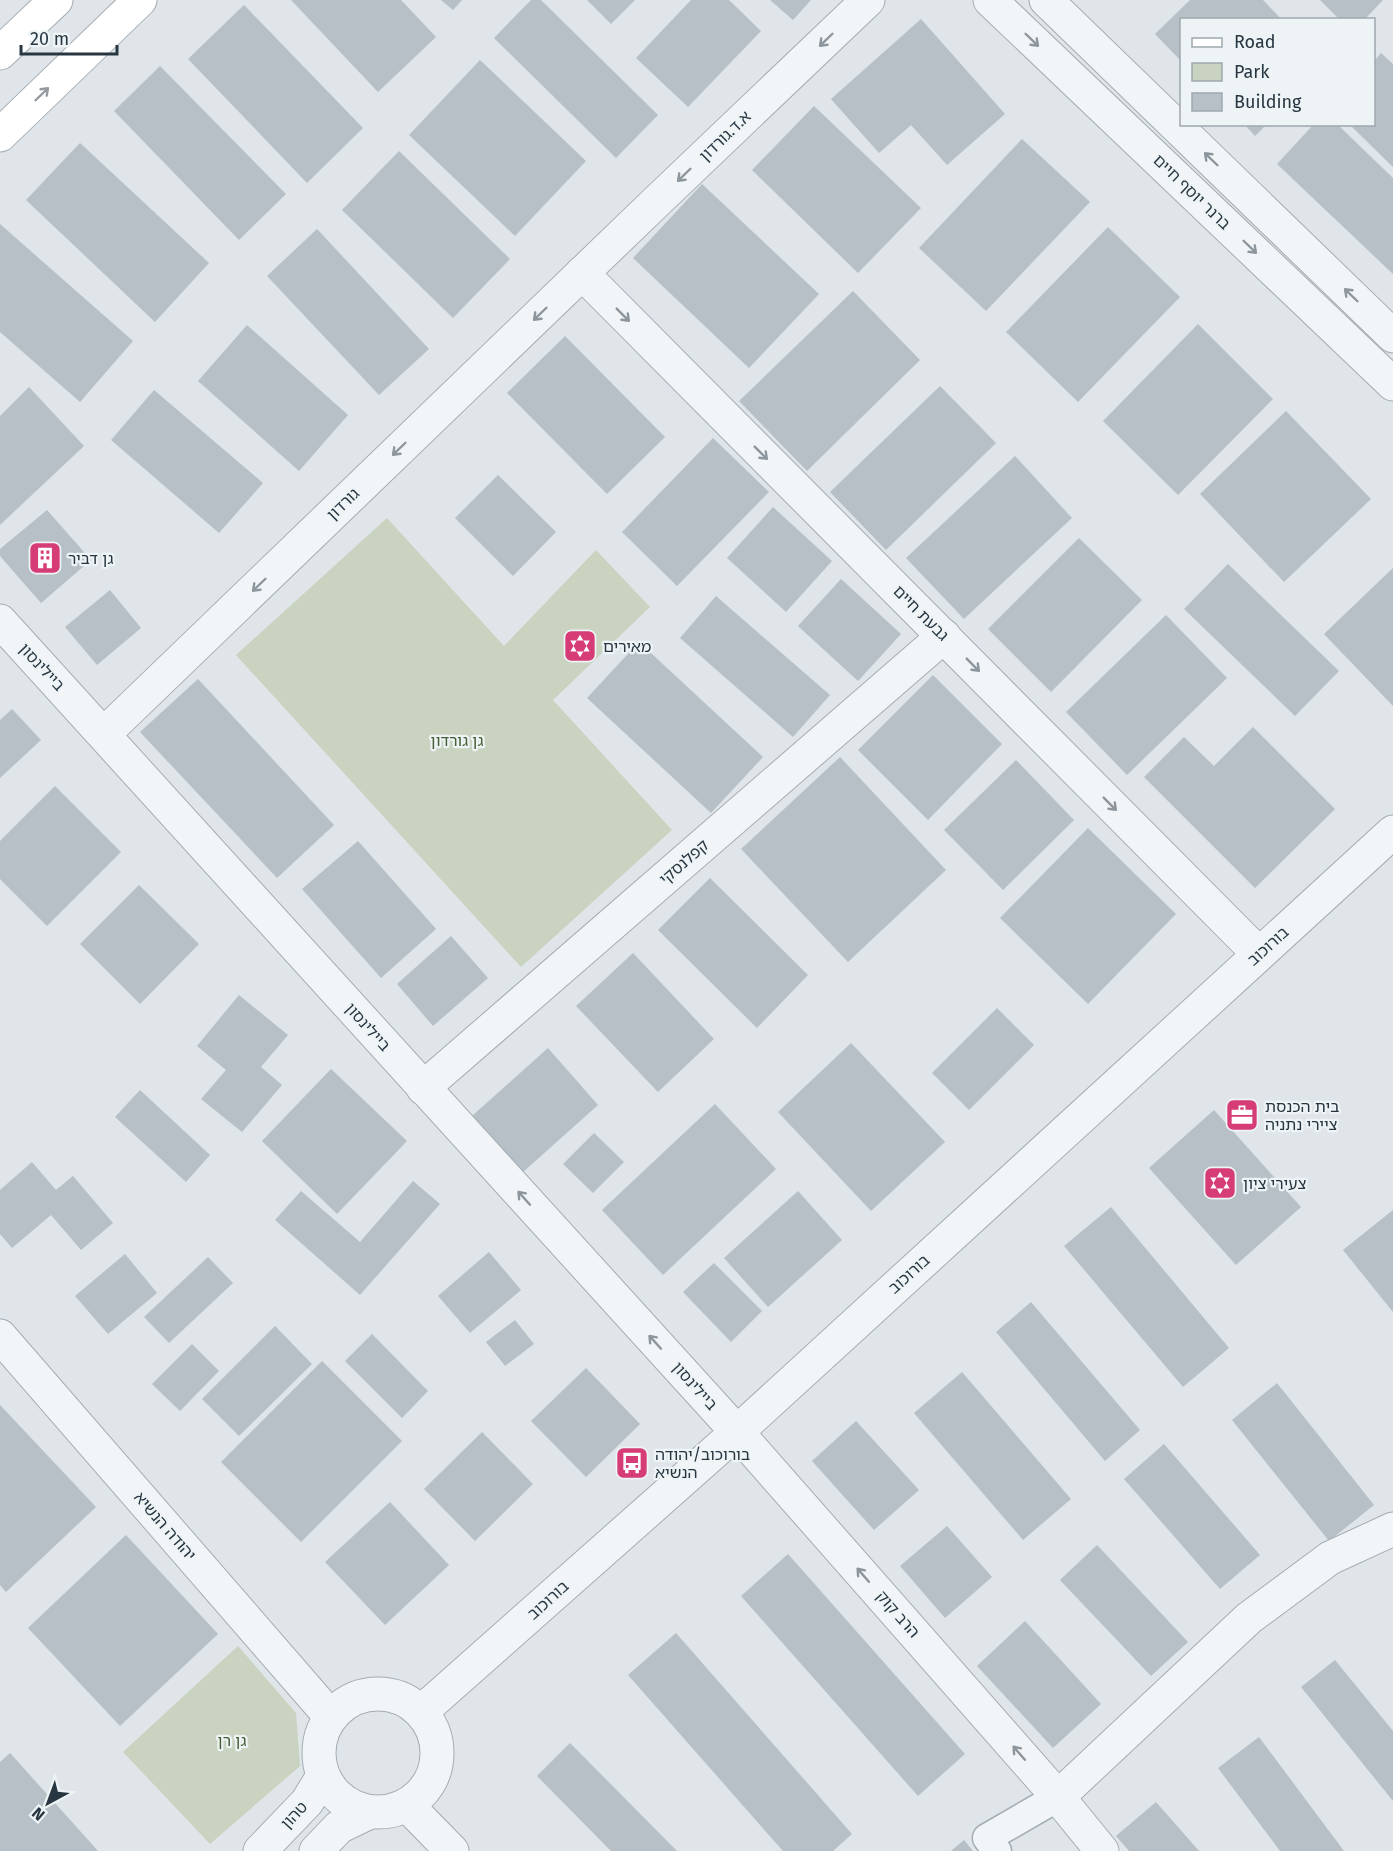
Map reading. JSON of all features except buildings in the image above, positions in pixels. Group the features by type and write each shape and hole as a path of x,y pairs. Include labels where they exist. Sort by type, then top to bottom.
{"main road":[{"path":"0,53 56,0"},
{"path":"0,135 140,0"}],"street":[{"name":"א.ד.גורדון","path":"582,273 868,0"},
{"name":"ברנר יוסף חיים","path":"990,0 1393,384"},
{"path":"1046,0 1393,336"},
{"name":"גבעת חיים","path":"582,273 1259,954"},
{"name":"גורדון","path":"104,734 582,273"},
{"name":"ביילינסון","path":"0,621 737,1432"},
{"name":"קפלנסקי","path":"423,1088 944,636"},
{"name":"בורוכוב","path":"421,1712 737,1432 1393,832"},
{"name":"יהודה הנשיא","path":"0,1336 330,1716"},
{"name":"הרב קוק","path":"737,1432 1058,1797 1102,1851"},
{"path":"997,1851 987,1838 1058,1797 1249,1618 1330,1558 1393,1529"},
{"path":"375,1693 392,1695 408,1701 421,1712 431,1727 436,1744 436,1762 431,1779 421,1794 407,1804 389,1811 370,1812 355,1808 330,1789 319,1761 319,1745 322,1730 330,1716 342,1704 358,1696 375,1693"},
{"name":"טהון","path":"260,1851 307,1802 323,1776"},
{"path":"407,1804 452,1851"},
{"path":"316,1851 339,1827 370,1812"}],"green space":[{"name":"גן גורדון","path":"387,518 504,646 596,550 650,607 553,700 672,830 521,967 236,655"},
{"name":"גן רן","path":"238,1646 296,1713 300,1766 210,1844 123,1752"}],"place":[{"name":"גן דביר","path":"45,558"},
{"name":"מאירים","path":"580,646"},
{"name":"בית הכנסת ציירי נתניה","path":"1242,1115"},
{"name":"צעירי ציון","path":"1220,1183"},
{"name":"בורוכוב/יהודה הנשיא","path":"632,1463"}]}
